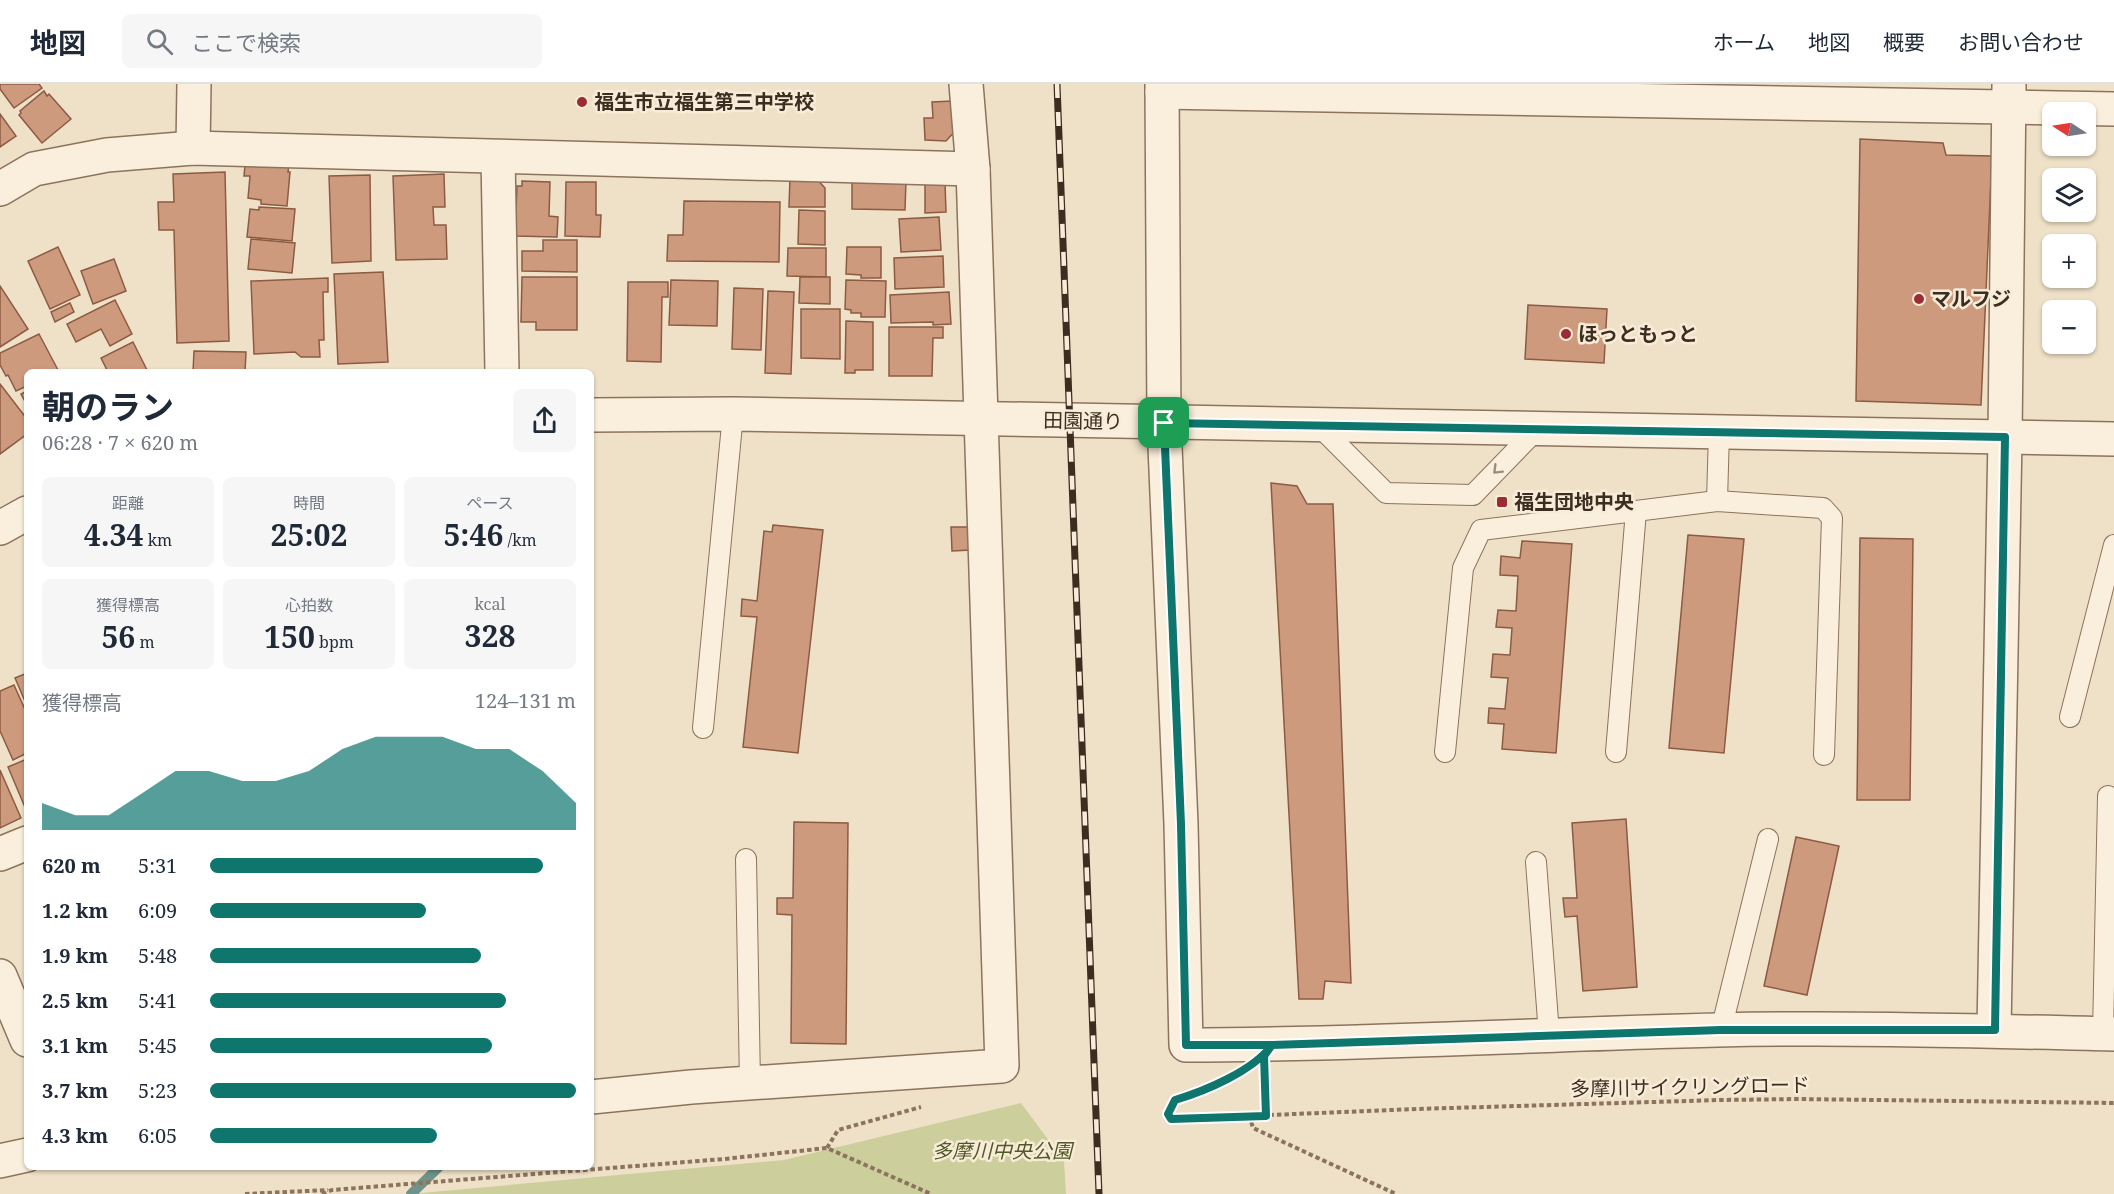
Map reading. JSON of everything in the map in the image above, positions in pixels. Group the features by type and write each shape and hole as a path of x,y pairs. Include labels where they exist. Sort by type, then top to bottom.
{"street":[{"path":"193,148 194,84"},
{"path":"594,1097 750,1083 1002,1066 973,169 966,84"},
{"path":"2108,1034 1995,1030 1721,1030 1549,1035 1268,1051 1186,1045 1181,824 1164,423 1162,88 2009,96 2114,109"},
{"path":"1995,1030 2009,96"},
{"path":"0,189 34,169 107,155 193,148 973,169"},
{"path":"498,157 502,369"},
{"name":"田園通り","path":"594,415 733,414 2114,438"},
{"path":"0,528 24,515"},
{"path":"0,854 24,844"},
{"path":"0,976 24,1033"},
{"path":"0,1161 24,1156"}],"lane":[{"path":"703,728 733,414"},
{"path":"1318,425 1386,493 1473,495 1538,429"},
{"path":"1717,501 1719,432"},
{"path":"1445,752 1463,568 1481,530 1717,501 1823,508 1832,518 1824,755"},
{"path":"1616,752 1636,511"},
{"path":"2070,717 2114,545"},
{"path":"2108,796 2108,1034"},
{"path":"1721,1030 1768,839"},
{"path":"746,859 750,1083"},
{"path":"1536,862 1549,1035"}],"path":[{"path":"1266,1116 1268,1051"},
{"name":"多摩川サイクリングロード","path":"1226,1079 1206,1090 1175,1100 1169,1117 1173,1119 1416,1109 1776,1099 2114,1103"},
{"path":"1257,1116 1251,1121 1253,1128 1396,1194"},
{"path":"594,1169 827,1148 931,1194"},
{"path":"245,1194 332,1190 585,1170"},
{"path":"322,1194 332,1190"}],"green space":[{"name":"多摩川中央公園","path":"1021,1103 1064,1161 1066,1194 410,1194 784,1160"}],"building":[{"path":"0,84 39,84 42,88 14,108 0,89"},
{"path":"44,91 71,119 42,143 19,115 20,111"},
{"path":"952,101 956,130 946,141 925,140 924,118 933,118 932,102"},
{"path":"0,114 16,136 0,147"},
{"path":"1860,139 1943,143 1946,155 1992,156 1981,405 1856,401"},
{"path":"268,162 289,164 287,206 261,204 261,200 248,198 250,176 244,176 245,165 267,167"},
{"path":"225,172 229,341 177,343 174,230 159,230 158,202 174,202 173,174"},
{"path":"444,174 445,207 433,207 434,225 446,225 447,259 396,260 393,176"},
{"path":"370,175 371,261 332,263 329,176"},
{"path":"790,177 815,177 825,188 825,207 789,207"},
{"path":"925,178 945,183 946,212 925,213"},
{"path":"852,179 906,180 905,210 852,209"},
{"path":"522,181 550,182 549,216 558,217 557,237 515,236 517,186 522,186"},
{"path":"566,182 596,182 596,215 601,215 600,237 565,236"},
{"path":"684,201 780,202 779,262 667,261 668,235 683,235"},
{"path":"259,207 295,209 292,241 247,237 250,209 259,210"},
{"path":"799,210 825,211 825,245 798,244"},
{"path":"939,217 941,250 901,252 899,219"},
{"path":"251,239 295,243 292,273 248,269"},
{"path":"543,240 577,240 577,272 522,271 522,251 543,251"},
{"path":"58,247 80,295 50,309 28,261"},
{"path":"847,247 881,247 881,278 861,278 861,275 846,274"},
{"path":"788,248 826,248 826,277 787,276"},
{"path":"943,256 944,287 895,289 894,258"},
{"path":"114,259 126,291 93,304 81,271"},
{"path":"383,272 388,362 338,364 334,274"},
{"path":"522,277 577,277 577,330 536,330 536,322 521,322"},
{"path":"800,277 830,277 830,304 799,303"},
{"path":"328,278 328,292 323,292 324,340 319,340 320,357 301,357 295,352 254,354 251,281"},
{"path":"671,280 718,281 717,326 669,325"},
{"path":"846,280 886,281 885,317 861,317 861,313 851,313 851,310 845,309"},
{"path":"628,282 668,282 668,297 662,297 661,362 627,361"},
{"path":"0,286 28,329 0,347"},
{"path":"734,288 763,289 761,350 732,349"},
{"path":"768,291 794,292 791,374 765,373"},
{"path":"949,292 951,324 891,323 890,295"},
{"path":"115,300 132,334 110,346 101,329 76,342 67,324"},
{"path":"70,303 74,312 55,322 51,312"},
{"name":"ほっともっと","path":"1528,305 1607,309 1604,363 1525,359"},
{"path":"801,309 840,309 840,359 801,358"},
{"path":"846,321 873,322 873,370 855,370 855,373 845,373"},
{"path":"889,327 943,327 943,338 933,338 932,376 889,376"},
{"path":"39,334 57,369 24,369 24,387 16,391 0,365 0,353"},
{"path":"133,342 146,369 106,369 101,358"},
{"path":"194,351 246,352 245,369 193,369"},
{"path":"0,384 24,415 24,436 0,454"},
{"path":"1271,483 1297,486 1307,504 1333,504 1351,983 1325,981 1323,999 1299,999"},
{"path":"773,525 823,530 798,753 743,747 757,617 741,616 742,599 757,601 764,531 772,532"},
{"path":"951,527 970,527 971,550 952,551"},
{"path":"1688,535 1744,539 1724,753 1669,748"},
{"path":"1860,538 1913,539 1910,800 1857,800"},
{"path":"1522,541 1572,544 1556,753 1502,749 1504,724 1488,723 1489,708 1505,709 1508,678 1491,677 1493,654 1510,655 1512,628 1496,627 1498,610 1516,611 1518,576 1500,575 1501,556 1520,558"},
{"path":"24,674 24,699 15,678"},
{"path":"14,685 24,707 24,754 13,760 0,731 0,691"},
{"path":"24,760 24,805 8,767"},
{"path":"0,770 21,818 0,828"},
{"path":"1626,819 1637,987 1583,991 1577,916 1565,917 1563,898 1577,898 1572,823"},
{"path":"794,822 848,823 846,1044 791,1043 792,915 777,914 777,898 793,898"},
{"path":"1796,837 1839,846 1807,995 1764,986"}],"waterway":[{"path":"411,1194 436,1170"}],"railway":[{"path":"1057,84 1099,1194"}],"place":[{"name":"福生市立福生第三中学校","path":"582,102"},
{"name":"マルフジ","path":"1919,299"},
{"name":"ほっともっと","path":"1566,334"},
{"name":"福生団地中央","path":"1502,502"}],"route":[{"path":"1164,423 1181,824 1186,1045 1272,1045 1264,1056 1206,1090 1175,1100 1168,1114 1171,1119 1266,1116 1264,1056 1272,1045 1721,1030 1995,1030 2005,437 1164,423"}]}
